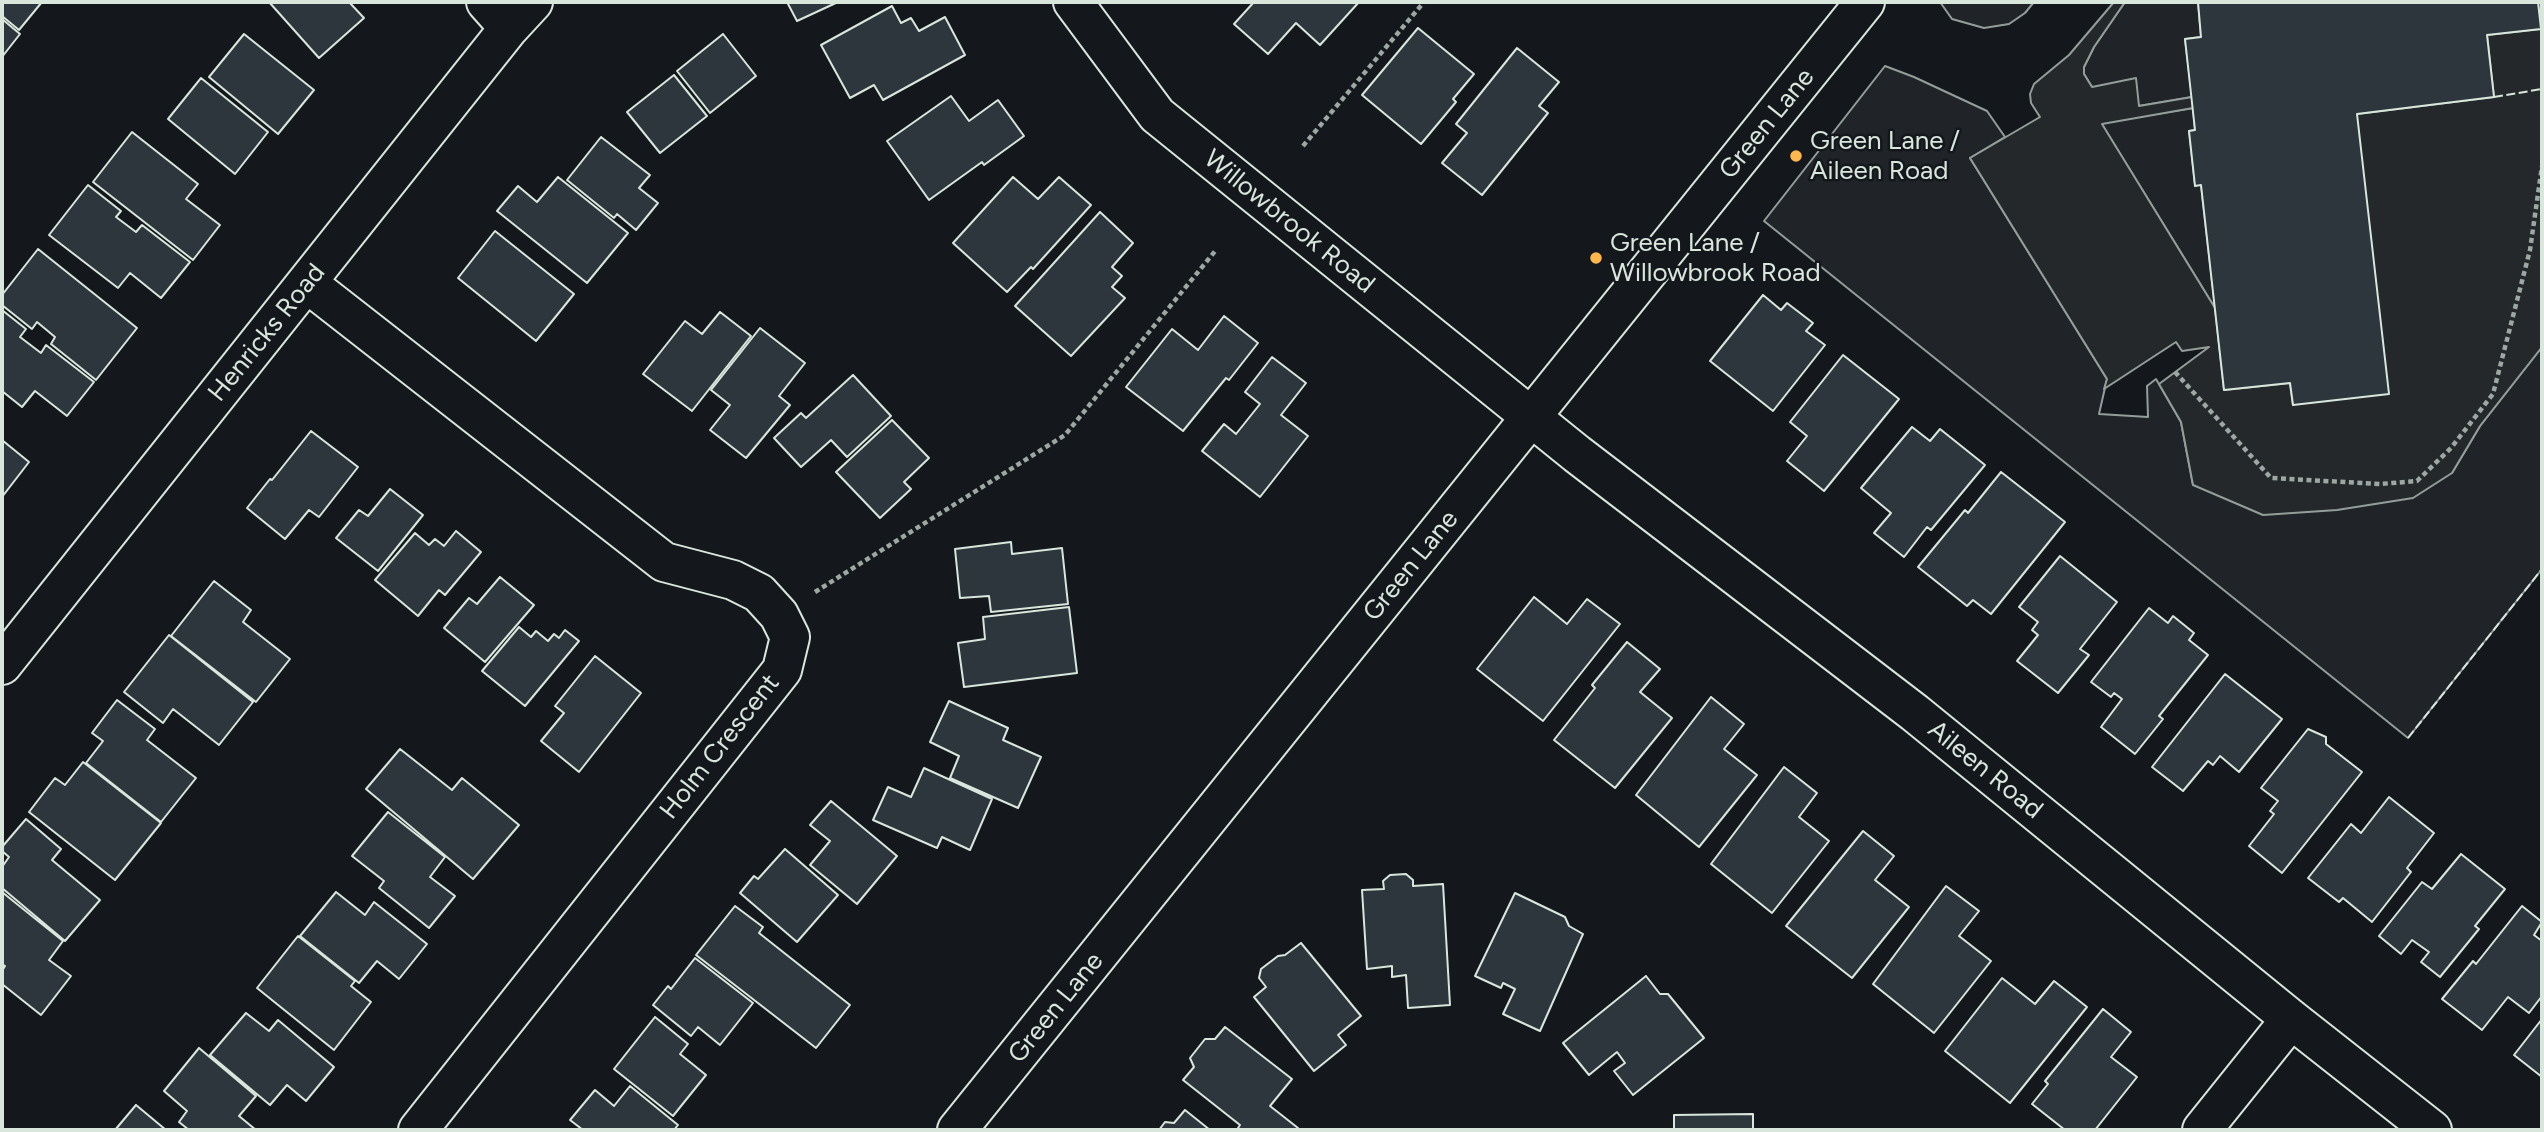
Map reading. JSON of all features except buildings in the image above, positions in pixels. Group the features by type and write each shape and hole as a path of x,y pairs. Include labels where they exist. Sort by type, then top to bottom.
{"street":[{"name":"Willowbrook Road","path":"1073,2 1157,115 1532,417"},
{"name":"Green Lane","path":"957,1130 1865,2"},
{"name":"Henricks Road","path":"2,665 307,283 509,11"},
{"path":"307,283 664,562 733,580 759,593 779,615"},
{"name":"Aileen Road","path":"1532,417 1915,713 2432,1130"},
{"name":"Holm Crescent","path":"418,1130 782,670 790,637 779,615"},
{"path":"2202,1130 2291,1018"}],"path":[{"path":"1303,146 1424,2"},
{"path":"2175,372 2271,478 2380,484 2417,481 2451,448 2493,394 2530,250 2542,166"},
{"path":"779,615 1065,435 1216,250"}],"shaded area":[{"path":"1940,2 2034,2 2025,13 2009,24 1984,28 1952,19"},
{"path":"2114,2 2125,2 2094,47 2084,67 2084,74 2092,87 2136,78 2139,106 2192,97 2193,108 2102,124 2215,308 2224,390 2290,383 2293,405 2357,114 2494,97 2487,35 2541,29 2538,2 2542,2 2542,347 2480,426 2452,473 2413,498 2337,510 2263,515 2193,485 2181,422 2159,384 2209,347 2182,351 2176,342 2104,389 2107,379 1970,158 2040,117 2031,103 2030,94 2034,84 2069,55"},
{"path":"2125,2 2198,2 2201,37 2185,39 2192,97 2139,106 2092,87 2084,74 2084,67 2094,47"},
{"path":"1885,66 1987,111 2005,137 1970,158 2107,379 2099,414 2148,417 2147,386 2156,379 2181,422 2193,485 2452,473 2480,426 2542,347 2542,569 2408,738 1764,221"},
{"path":"2193,108 2195,130 2189,131 2195,185 2201,185 2215,308 2101,123"}],"fence":[{"path":"2494,97 2542,89"},
{"path":"2408,738 2542,569"}],"place":[{"name":"Green Lane / Aileen Road","path":"1796,156"},
{"name":"Green Lane / Willowbrook Road","path":"1596,258"}]}
